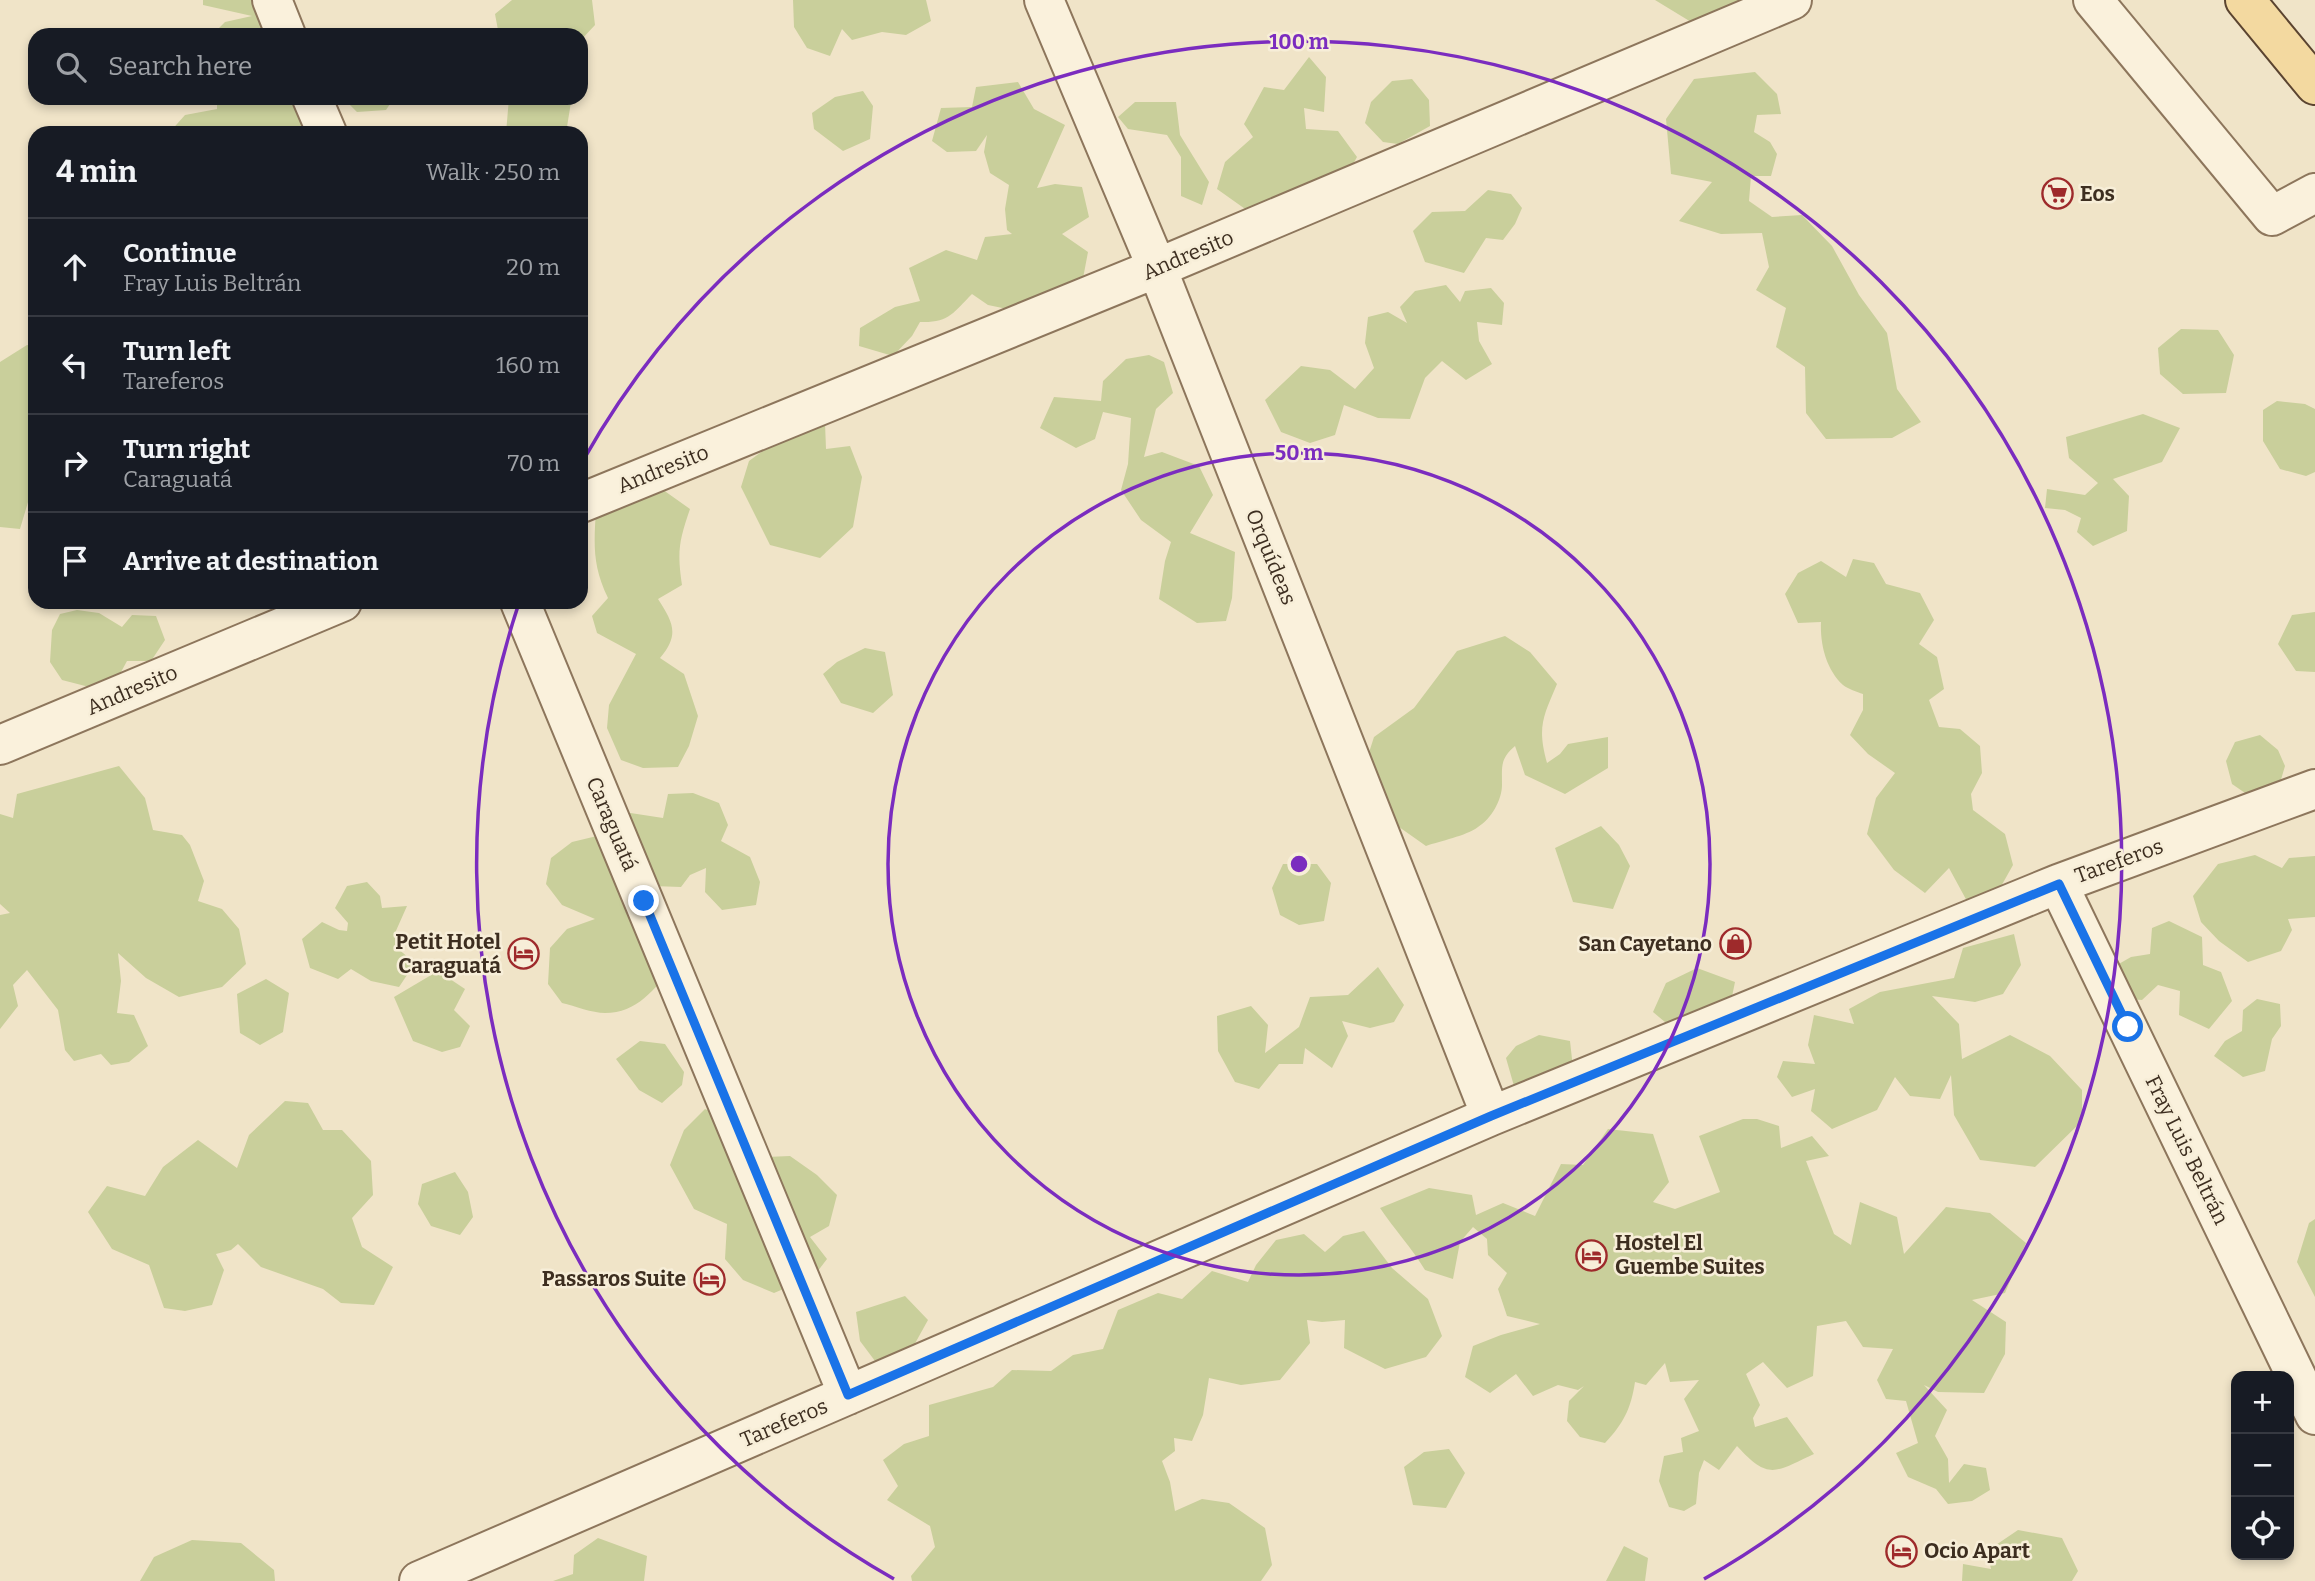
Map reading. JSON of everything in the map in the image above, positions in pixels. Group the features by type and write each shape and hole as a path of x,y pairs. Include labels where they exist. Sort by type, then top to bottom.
{"main road":[{"path":"2245,0 2315,85"}],"street":[{"path":"272,0 283,28"},
{"name":"Orquídeas","path":"1044,0 1157,268 1491,1116"},
{"name":"Andresito","path":"588,500 1157,268 1792,0"},
{"path":"2092,0 2272,216 2315,192"},
{"path":"315,105 324,126"},
{"name":"Andresito","path":"0,745 325,609"},
{"name":"Caraguatá","path":"523,609 848,1395"},
{"name":"Tareferos","path":"419,1581 1491,1116 2059,884 2315,789"},
{"name":"Fray Luis Beltrán","path":"2059,884 2315,1416"}],"green space":[{"path":"203,0 275,0 278,28 219,28 225,22 252,16 203,5"},
{"path":"512,0 592,0 595,25 588,32 588,28 498,28 495,14"},
{"path":"793,0 926,0 931,21 906,35 882,32 852,40 842,29 830,56 807,48 794,27"},
{"path":"1655,0 1765,0 1696,25"},
{"path":"1309,57 1326,77 1324,112 1304,108 1306,129 1338,131 1357,157 1352,166 1248,211 1217,189 1225,162 1253,137 1244,124 1264,87 1284,90"},
{"path":"1755,72 1777,94 1781,114 1757,115 1754,132 1770,142 1777,154 1771,176 1751,176 1749,201 1772,217 1802,215 1832,246 1859,295 1887,333 1897,389 1921,422 1892,438 1826,439 1806,413 1805,367 1776,347 1786,308 1756,290 1769,267 1762,233 1721,234 1679,221 1712,182 1671,174 1666,119 1694,79"},
{"path":"1412,79 1429,100 1430,126 1398,144 1383,142 1365,123 1371,102 1392,81"},
{"path":"1018,82 1034,109 1065,125 1037,188 1055,184 1082,187 1089,217 1062,234 1088,252 1077,310 1040,316 988,305 972,294 944,319 920,322 912,336 893,356 859,346 860,328 895,307 920,301 909,268 946,250 977,260 985,237 1012,234 1007,230 1005,209 1009,185 990,173 984,152 987,135 976,151 947,152 932,141 941,108 972,107 976,87"},
{"path":"863,91 873,106 870,139 843,151 814,129 812,113 835,97"},
{"path":"1135,102 1176,102 1180,135 1209,182 1202,205 1181,196 1181,157 1167,135 1128,129 1118,117"},
{"path":"217,105 305,105 310,126 175,126 185,115 217,109"},
{"path":"350,105 389,105 386,110 357,112"},
{"path":"508,105 571,105 567,126 507,126"},
{"path":"1488,190 1511,194 1522,208 1515,224 1503,240 1486,238 1464,273 1425,262 1413,231 1432,212 1465,211"},
{"path":"1446,285 1460,302 1465,291 1491,288 1504,303 1502,325 1477,322 1479,341 1492,364 1466,380 1442,361 1425,378 1410,419 1378,418 1344,405 1335,435 1310,443 1281,432 1265,400 1301,366 1330,370 1355,389 1374,368 1365,343 1368,317 1388,312 1407,323 1400,307 1415,291"},
{"path":"2181,329 2218,330 2234,355 2226,393 2183,394 2160,374 2158,348"},
{"path":"28,345 28,502 20,529 0,527 0,362"},
{"path":"1149,355 1164,362 1173,393 1156,409 1144,457 1162,452 1199,466 1213,495 1190,533 1235,552 1232,598 1226,621 1197,623 1159,599 1171,542 1141,520 1121,490 1128,464 1131,418 1103,412 1095,439 1076,448 1040,428 1054,397 1101,401 1103,381 1126,359"},
{"path":"2277,401 2305,404 2315,409 2315,472 2306,476 2280,469 2263,441 2263,410"},
{"path":"2143,414 2180,428 2162,462 2113,479 2129,496 2127,531 2093,546 2077,532 2081,518 2065,510 2045,508 2047,489 2085,495 2098,483 2069,458 2066,437"},
{"path":"825,423 826,449 850,446 862,477 853,527 820,558 770,545 741,487 749,461 771,445"},
{"path":"659,487 690,509 680,546 682,585 658,599 672,628 670,642 660,658 684,674 698,716 689,746 678,767 643,768 621,760 607,728 609,705 636,654 597,633 592,616 608,598 597,565 595,522 596,509"},
{"path":"1853,559 1874,563 1886,584 1920,593 1934,620 1919,644 1937,657 1944,689 1929,700 1939,727 1960,729 1980,746 1982,773 1971,794 1973,810 2005,834 2013,865 1995,897 1968,903 1949,868 1925,893 1894,870 1867,834 1876,798 1895,773 1868,754 1850,735 1863,710 1863,694 1843,685 1837,679 1828,664 1823,647 1821,622 1798,623 1785,594 1798,573 1821,561 1846,577"},
{"path":"77,610 99,613 122,627 132,615 156,616 165,640 151,661 127,661 115,683 93,688 62,680 50,662 52,630 60,614"},
{"path":"2315,612 2315,672 2296,671 2278,644 2292,615"},
{"path":"1505,636 1530,652 1557,684 1543,722 1542,740 1547,763 1568,744 1608,737 1608,768 1565,794 1525,775 1515,746 1504,759 1500,797 1487,819 1467,833 1426,846 1392,822 1365,765 1374,737 1414,708 1457,651"},
{"path":"865,648 885,652 893,695 873,713 841,703 823,674 837,662"},
{"path":"2260,735 2278,750 2285,766 2280,783 2248,795 2232,784 2226,761 2235,742"},
{"path":"119,766 145,798 153,830 182,835 190,845 204,881 198,901 222,909 239,929 246,964 222,987 179,997 146,978 118,953 121,981 117,1013 134,1015 148,1046 129,1062 111,1065 101,1054 74,1061 65,1050 58,1010 27,970 13,985 18,1006 0,1029 0,915 10,913 0,904 0,814 13,818 17,794"},
{"path":"693,793 719,803 728,825 721,841 750,857 760,882 756,905 722,910 705,892 706,868 690,875 681,887 653,886 672,967 666,975 636,1004 616,1012 595,1012 562,1003 548,984 550,948 567,929 595,919 562,905 546,884 551,858 572,842 597,836 624,812 663,818 668,794"},
{"path":"1601,826 1619,845 1630,866 1613,909 1573,902 1555,848"},
{"path":"2255,855 2282,868 2289,858 2315,856 2315,917 2288,919 2292,930 2281,951 2248,962 2219,941 2201,922 2193,896 2218,864"},
{"path":"1283,864 1317,864 1331,883 1324,921 1299,925 1280,915 1272,888"},
{"path":"367,882 380,896 382,908 407,906 395,933 397,948 415,963 399,987 371,981 351,969 338,979 310,968 302,939 322,922 347,931 348,923 335,908 347,886"},
{"path":"2169,921 2202,937 2203,965 2221,972 2232,1001 2209,1029 2179,1015 2180,991 2158,985 2142,1000 2129,999 2117,965 2131,957 2150,954 2152,928"},
{"path":"2014,934 2021,965 2003,994 1975,1002 1932,996 1959,1024 1962,1059 2010,1035 2050,1056 2082,1090 2082,1121 2035,1167 1980,1160 1954,1115 1951,1075 1940,1099 1910,1096 1895,1077 1877,1110 1832,1129 1811,1111 1815,1089 1792,1097 1777,1077 1783,1061 1815,1064 1808,1045 1814,1015 1854,1024 1849,1009 1880,992 1954,978 1963,948"},
{"path":"1378,967 1404,1005 1394,1022 1370,1028 1342,1021 1348,1036 1332,1068 1305,1048 1303,1064 1279,1064 1259,1089 1235,1082 1218,1051 1217,1016 1251,1006 1268,1025 1265,1053 1299,1027 1310,997 1348,995"},
{"path":"1697,968 1735,982 1729,1011 1684,1038 1653,1012 1666,983"},
{"path":"438,971 465,989 454,1010 470,1026 460,1047 442,1052 413,1041 394,997"},
{"path":"266,979 289,993 283,1032 260,1045 240,1033 237,994"},
{"path":"2257,999 2280,1004 2281,1026 2272,1039 2265,1071 2243,1077 2214,1056 2225,1041 2242,1031 2243,1010"},
{"path":"1539,1035 1570,1041 1573,1068 1514,1086 1506,1058 1516,1046"},
{"path":"640,1041 665,1044 684,1072 682,1085 662,1103 639,1090 616,1059"},
{"path":"285,1101 308,1103 323,1130 342,1130 371,1161 373,1195 352,1218 362,1247 393,1267 374,1305 341,1303 323,1289 261,1267 238,1244 231,1250 216,1254 224,1270 212,1305 185,1311 164,1308 149,1265 112,1249 88,1212 107,1186 145,1196 163,1167 198,1140 237,1168 249,1135"},
{"path":"705,1109 758,1132 766,1157 790,1156 817,1175 837,1195 829,1226 810,1237 827,1259 814,1276 774,1293 743,1280 725,1259 727,1224 694,1209 670,1165 684,1130"},
{"path":"1743,1119 1757,1119 1779,1126 1781,1148 1812,1136 1829,1156 1806,1161 1834,1234 1851,1245 1860,1202 1897,1217 1904,1254 1946,1207 1990,1213 2026,1243 2005,1293 1972,1300 2006,1322 2005,1354 1984,1393 1938,1392 1924,1385 1947,1410 1935,1436 1948,1459 1949,1483 1964,1464 1986,1468 1990,1490 1972,1501 1948,1504 1936,1489 1908,1477 1896,1453 1918,1443 1906,1401 1886,1399 1877,1380 1893,1349 1863,1347 1846,1321 1817,1326 1813,1376 1787,1388 1763,1362 1746,1374 1760,1405 1753,1418 1755,1427 1787,1417 1814,1454 1773,1470 1757,1465 1737,1446 1719,1470 1704,1460 1699,1473 1696,1504 1684,1511 1669,1507 1659,1481 1664,1456 1683,1452 1681,1438 1699,1431 1684,1399 1699,1380 1670,1382 1665,1363 1646,1385 1635,1382 1625,1415 1605,1443 1580,1437 1567,1421 1569,1401 1584,1386 1578,1390 1558,1385 1533,1396 1516,1374 1490,1393 1465,1377 1473,1346 1540,1324 1507,1316 1498,1289 1507,1273 1488,1255 1487,1239 1473,1227 1460,1242 1453,1279 1425,1270 1380,1208 1429,1188 1472,1195 1476,1215 1503,1203 1535,1216 1561,1164 1583,1165 1608,1129 1653,1134 1669,1182 1653,1202 1675,1209 1720,1192 1699,1136"},
{"path":"455,1172 468,1192 473,1217 460,1235 431,1226 418,1204 422,1184"},
{"path":"2315,1219 2315,1297 2297,1262 2309,1223"},
{"path":"1364,1231 1392,1268 1428,1299 1442,1336 1426,1357 1385,1369 1344,1348 1345,1320 1307,1320 1310,1343 1280,1380 1241,1385 1209,1378 1203,1415 1192,1441 1174,1438 1175,1451 1162,1461 1170,1482 1175,1511 1202,1499 1229,1503 1265,1528 1272,1565 1261,1581 912,1581 911,1576 935,1547 930,1526 887,1500 898,1486 883,1460 904,1444 929,1436 929,1405 993,1387 1012,1370 1051,1371 1073,1355 1103,1349 1118,1310 1158,1293 1182,1299 1212,1271 1248,1282 1256,1265 1276,1240 1304,1234 1325,1252 1343,1236"},
{"path":"905,1296 928,1320 908,1356 878,1365 860,1341 856,1312"},
{"path":"1449,1449 1465,1473 1446,1508 1413,1505 1404,1467 1424,1452"},
{"path":"2018,1530 2062,1538 2078,1571 2072,1581 1962,1581 1963,1564 1991,1569 1987,1551"},
{"path":"598,1538 647,1556 644,1581 553,1581 573,1574 574,1555"},
{"path":"192,1540 241,1543 274,1570 275,1581 140,1581 154,1557"},
{"path":"1624,1546 1648,1558 1645,1581 1606,1581"}],"place":[{"name":"Eos","path":"2057,194"},
{"name":"San Cayetano","path":"1735,944"},
{"name":"Petit Hotel Caraguatá","path":"524,954"},
{"name":"Hostel El Guembe Suites","path":"1592,1255"},
{"name":"Passaros Suite","path":"709,1279"},
{"name":"Ocio Apart","path":"1901,1551"}],"route":[{"path":"644,901 848,1395 1491,1116 2059,884 2128,1027"}]}
